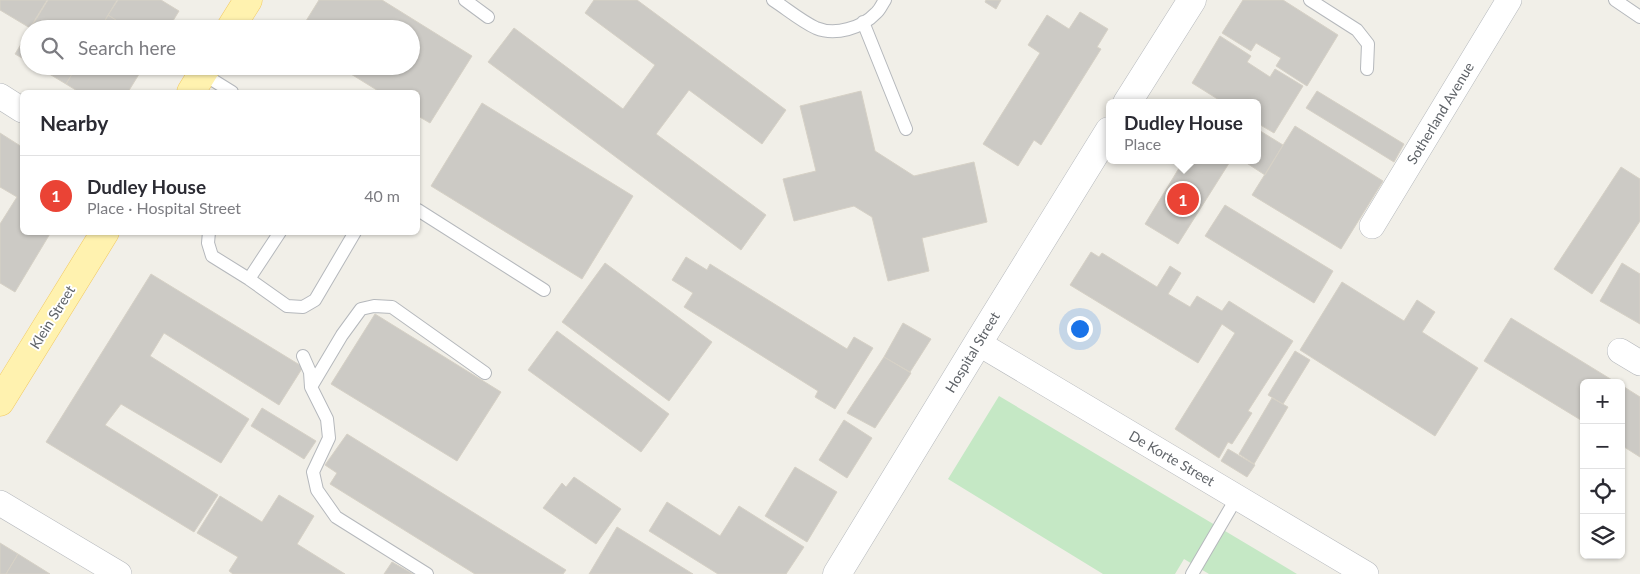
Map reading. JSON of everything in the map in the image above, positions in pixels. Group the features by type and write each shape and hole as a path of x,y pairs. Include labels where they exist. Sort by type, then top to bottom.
{"main road":[{"path":"236,20 248,0"},
{"name":"Klein Street","path":"0,402 103,235"}],"street":[{"path":"1130,99 1192,0"},
{"name":"Sotherland Avenue","path":"1372,226 1509,0"},
{"path":"0,96 20,109"},
{"name":"Hospital Street","path":"837,574 1106,136"},
{"name":"De Korte Street","path":"978,343 1366,574"},
{"path":"0,503 118,574"}],"lane":[{"path":"465,0 488,17"},
{"path":"773,0 815,27 832,32 850,29 863,22 876,13 884,0"},
{"path":"1310,0 1357,30 1368,44 1367,69"},
{"path":"1615,0 1640,17"},
{"path":"863,22 906,129"},
{"path":"200,78 227,90"},
{"path":"420,211 544,290"},
{"path":"208,235 212,256 250,279 288,306 303,307 315,300 353,235"},
{"path":"250,279 278,235"},
{"path":"311,387 342,335 361,309 374,306 392,307 485,373"},
{"path":"303,356 310,372 311,387 327,419 329,438 313,472 317,490 336,517 427,574"},
{"path":"1192,574 1237,496"}],"green space":[{"path":"999,396 1297,574 1209,574 1184,559 1175,574 1103,574 948,479"}],"building":[{"path":"0,0 47,0 35,20 20,20 20,22 0,10"},
{"path":"48,0 117,0 105,20 36,20"},
{"path":"118,0 161,0 179,11 174,20 116,20 108,15"},
{"path":"319,0 382,0 414,20 307,20"},
{"path":"594,0 637,0 786,110 762,144 689,90 656,134 766,215 741,250 488,62 514,28 623,109 655,65 585,13"},
{"path":"986,0 1001,0 996,9 985,2"},
{"path":"1243,0 1283,0 1338,35 1307,86 1276,66 1281,58 1256,43 1251,51 1222,33"},
{"path":"1080,12 1108,29 1097,47 1101,49 1041,145 1034,140 1018,166 983,144 1040,53 1028,45 1047,15 1069,29"},
{"path":"108,15 116,20 105,20"},
{"path":"420,24 472,56 430,123 420,117 420,90 377,90 353,75 420,75"},
{"path":"1220,36 1251,56 1247,62 1270,77 1275,69 1303,86 1274,133 1261,125 1261,99 1218,99 1192,83"},
{"path":"20,46 20,57 15,54"},
{"path":"51,75 72,75 66,84"},
{"path":"72,75 138,75 129,90 76,90 66,84"},
{"path":"861,91 875,151 914,176 974,162 987,222 922,238 929,271 888,281 872,217 854,206 794,221 783,179 816,171 800,106"},
{"path":"1317,91 1404,144 1394,162 1306,108"},
{"path":"482,103 633,196 582,279 431,186"},
{"path":"1295,126 1383,181 1341,249 1252,195"},
{"path":"1261,131 1283,145 1265,175 1248,164 1261,164"},
{"path":"0,133 20,146 20,235 49,235 15,292 0,283 0,224 17,197 0,187"},
{"path":"1182,164 1228,164 1178,244 1145,224"},
{"path":"1621,167 1640,179 1640,221 1592,294 1554,269"},
{"path":"1225,205 1333,271 1314,303 1205,236"},
{"path":"1091,252 1099,257 1102,253 1157,287 1170,266 1181,273 1168,294 1190,307 1197,296 1222,311 1229,301 1293,341 1248,411 1252,413 1232,444 1228,442 1219,458 1175,429 1235,333 1222,324 1198,363 1070,285"},
{"path":"686,257 707,270 710,264 847,349 854,337 873,348 835,409 815,397 818,391 684,307 693,293 672,280"},
{"path":"605,263 712,342 669,401 562,322"},
{"path":"1622,263 1640,274 1640,324 1600,301"},
{"path":"151,274 303,367 279,405 164,333 150,356 249,419 221,463 121,404 105,425 218,495 194,532 46,442"},
{"path":"1342,282 1404,321 1417,300 1435,312 1422,332 1478,368 1435,436 1300,350"},
{"path":"375,314 501,392 457,461 331,384"},
{"path":"1511,318 1610,379 1580,379 1580,420 1484,361"},
{"path":"903,323 931,339 910,372 884,357"},
{"path":"557,331 669,414 641,452 528,370"},
{"path":"1295,351 1310,360 1283,404 1268,395"},
{"path":"884,357 911,373 875,428 847,413"},
{"path":"1625,388 1640,397 1640,457 1625,448"},
{"path":"1272,398 1288,407 1254,464 1239,454"},
{"path":"262,408 316,441 304,459 251,426"},
{"path":"844,420 872,438 847,478 819,460"},
{"path":"347,434 566,570 563,574 475,574 330,484 337,473 325,465"},
{"path":"1228,449 1255,465 1247,477 1221,461"},
{"path":"795,467 837,492 807,542 765,516"},
{"path":"574,477 621,509 596,544 543,508 562,483 566,487"},
{"path":"279,495 314,516 297,544 345,574 233,574 229,571 238,557 197,533 220,496 262,522"},
{"path":"667,502 720,536 739,506 804,547 786,574 718,574 649,531"},
{"path":"617,527 693,574 589,574"},
{"path":"0,543 18,554 6,574 0,574"},
{"path":"18,554 50,574 6,574"},
{"path":"392,562 413,574 384,574"}],"place":[{"name":"Dudley House","path":"1183,199"}]}
